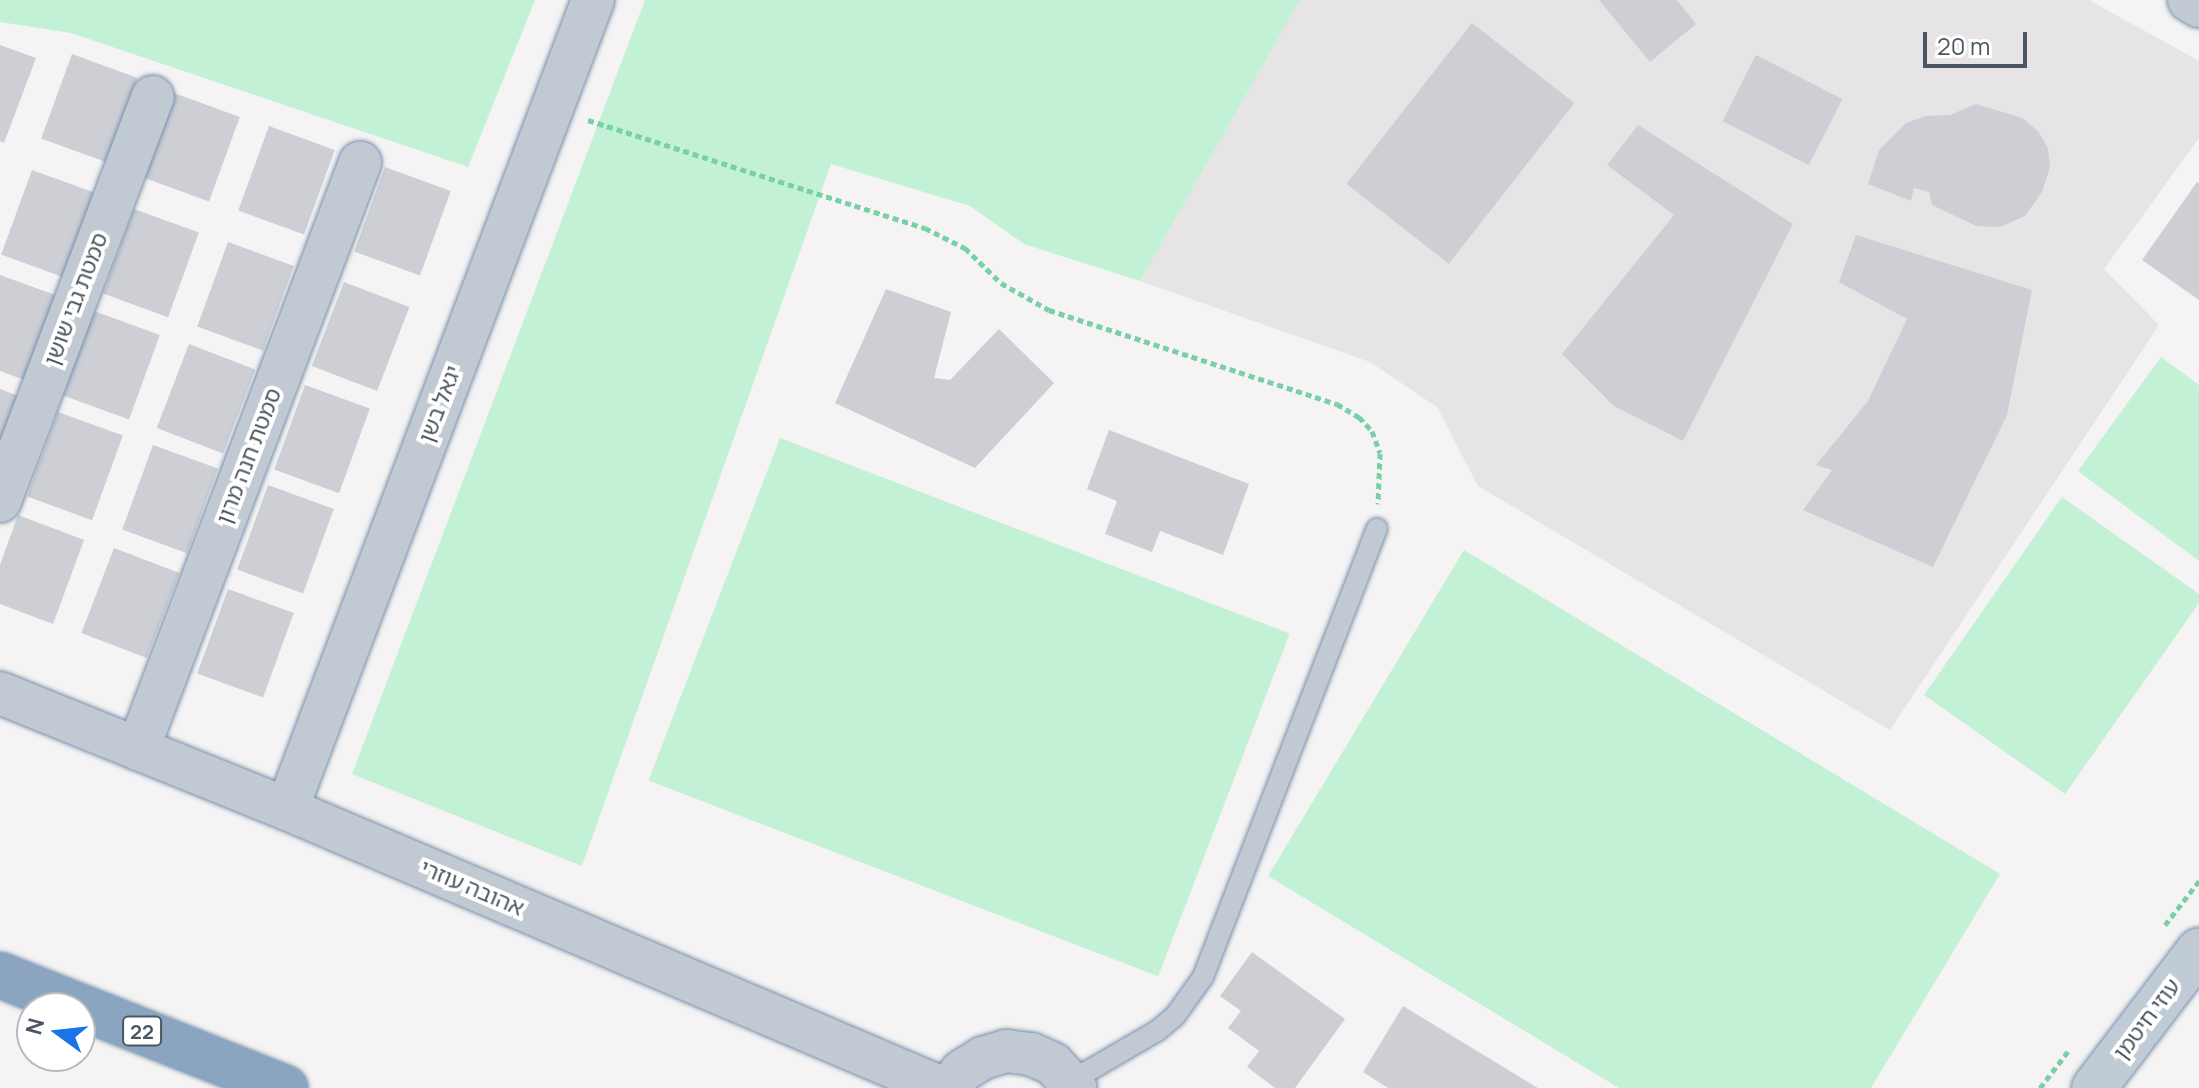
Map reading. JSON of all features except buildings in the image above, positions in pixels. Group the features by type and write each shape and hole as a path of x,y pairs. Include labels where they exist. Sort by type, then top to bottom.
{"highway":[{"name":"22","path":"0,975 285,1088"}],"main road":[{"name":"עוזי חיטמן","path":"2094,1088 2199,950"}],"street":[{"name":"יגאל בשן","path":"287,809 593,0"},
{"path":"2189,0 2199,6"},
{"name":"סמטת גבי שושן","path":"0,501 153,97"},
{"name":"סמטת חנה מרון","path":"138,749 360,163"},
{"name":"אהובה עוזרי","path":"0,693 287,809 942,1088"},
{"path":"949,1088 962,1071 983,1058 1006,1051 1042,1059 1073,1084"}],"lane":[{"path":"1073,1084 1157,1031 1175,1016 1203,977 1377,529"}],"path":[{"path":"552,109 925,228 965,248 1001,283 1049,310 1337,404 1359,417 1372,431 1380,453 1377,529"}],"shaded area":[{"path":"1300,0 2089,0 2199,61 2199,138 2104,269 2159,325 1890,730 1478,486 1437,407 1370,362 1140,281"}],"green space":[{"path":"0,0 535,0 468,167 71,33 0,22"},
{"path":"645,0 1300,0 1140,281 1024,244 970,206 831,164 582,866 352,774"},
{"path":"2161,357 2199,385 2199,561 2078,471"},
{"path":"780,438 1290,634 1158,976 648,781"},
{"path":"2062,497 2199,594 2199,603 2065,794 1924,695"},
{"path":"1464,550 2000,874 1871,1088 1619,1088 1268,876"}]}
